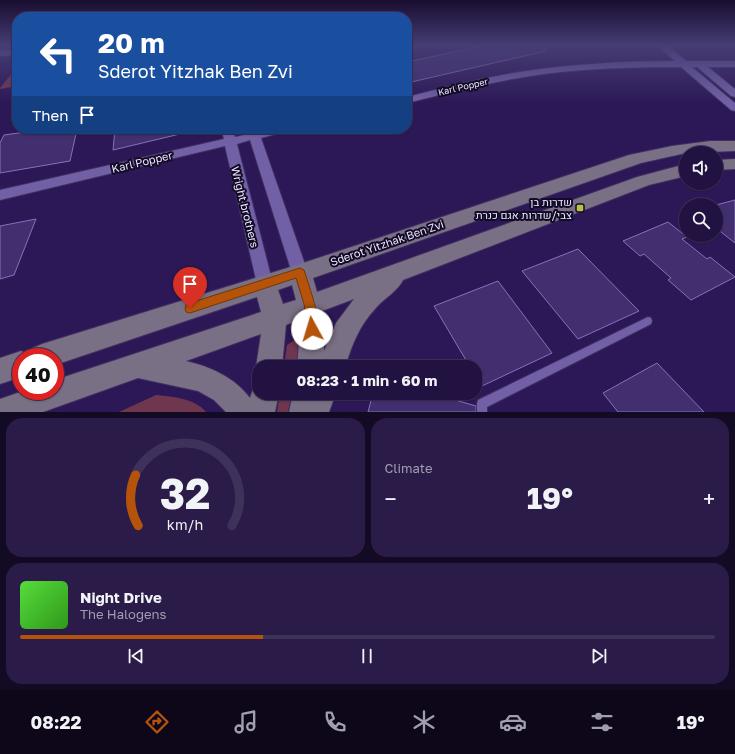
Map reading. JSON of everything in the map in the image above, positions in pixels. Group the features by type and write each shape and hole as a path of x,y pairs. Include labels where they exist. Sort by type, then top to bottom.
{"main road":[{"name":"Sderot Yitzhak Ben Zvi","path":"64,350 300,273 635,159 662,152 688,148 734,149"},
{"name":"Sderot Yitzhak Ben Zvi","path":"723,159 734,149"},
{"path":"3,412 275,318 309,304 643,181 679,172"},
{"path":"335,360 345,332 357,312 377,290 404,269"},
{"path":"300,273 309,304 312,329 310,360"},
{"path":"265,284 275,318 270,360"},
{"path":"138,365 184,373 206,379 225,389 243,412"},
{"path":"0,371 12,367"},
{"path":"261,412 264,400"},
{"path":"303,412 306,400"},
{"path":"315,412 319,400"}],"street":[{"name":"Karl Popper","path":"412,99 485,82 564,69 638,64"},
{"path":"684,64 735,108"},
{"path":"698,64 735,94"},
{"name":"Karl Popper","path":"0,195 228,136 245,134"},
{"path":"253,134 300,273"},
{"name":"Wright brothers","path":"228,136 265,284"}],"lane":[{"path":"482,412 482,404 648,321"}],"shaded area":[{"path":"12,73 12,87 0,88"},
{"path":"302,335 298,360 285,360 287,345"},
{"path":"156,395 190,401 201,407 206,412 119,412"},
{"path":"279,400 291,400 288,412 277,412"}],"building":[{"path":"412,64 489,64 412,82"},
{"path":"76,134 70,161 0,173 0,143 4,135"},
{"path":"115,134 180,134 113,150"},
{"path":"735,200 735,243 723,234 723,203"},
{"path":"36,219 14,275 0,279 0,226"},
{"path":"668,222 679,231 679,242 686,242 707,259 710,257 735,277 691,300 668,280 671,278 644,254 640,256 623,241"},
{"path":"578,249 639,311 578,339 522,271"},
{"path":"498,281 552,353 482,386 482,360 466,360 434,306"},
{"path":"657,363 704,412 618,412 603,393"},
{"path":"371,400 455,400 476,406 476,412 368,412"}],"place":[{"name":"שדרות בן צבי/שדרות אגם כנרת","path":"580,208"}],"route":[{"path":"190,308 300,273 312,317 312,329"}]}
